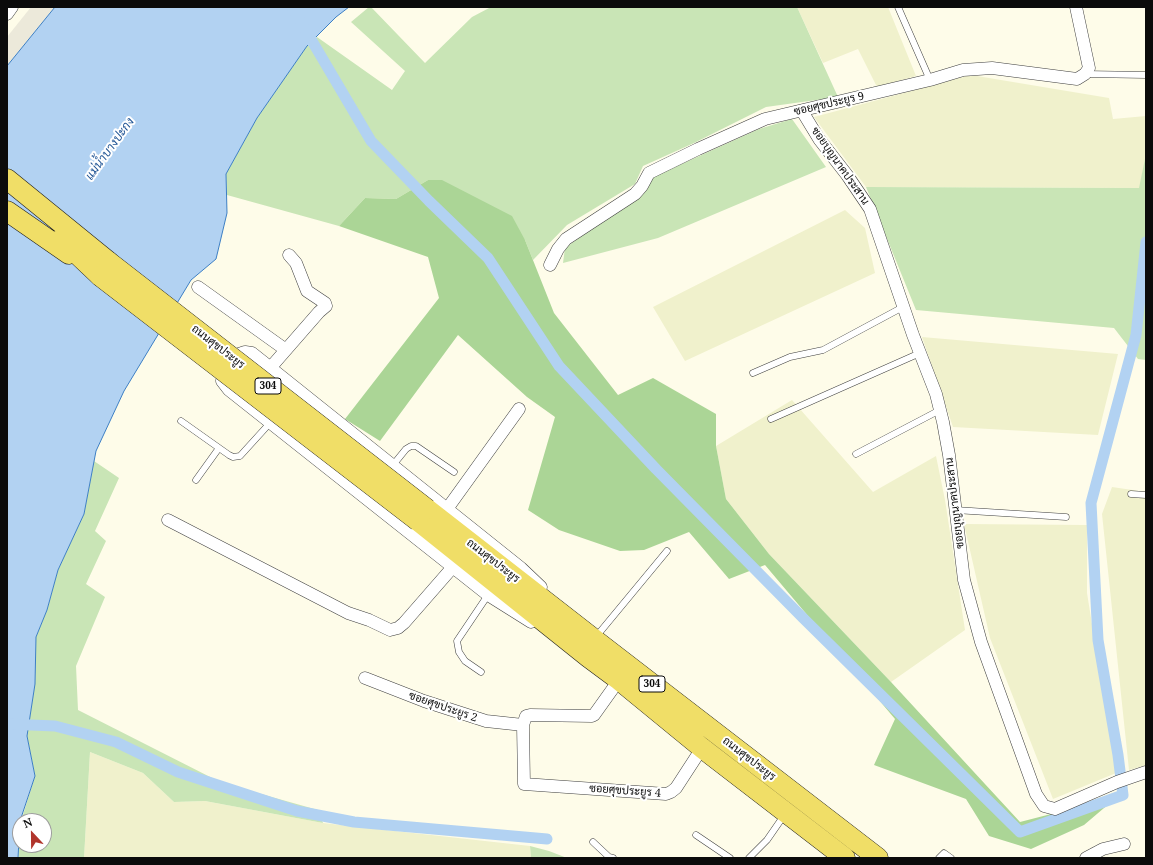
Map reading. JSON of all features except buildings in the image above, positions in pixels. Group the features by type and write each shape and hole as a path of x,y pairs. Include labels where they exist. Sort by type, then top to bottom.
{"main road":[{"name":"ถนนศุขประยูร","path":"7,179 104,269"},
{"name":"ถนนศุขประยูร","path":"11,200 104,269 594,646 878,858"},
{"name":"ถนนศุขประยูร","path":"594,646 620,680 702,748 845,858"}],"street":[{"path":"7,14 12,7"},
{"path":"1076,7 1089,68 1085,74"},
{"name":"ซอยศุขประยูร 9","path":"550,265 558,249 566,239 635,194 642,186 649,173 765,119 930,80 963,70 992,68 1077,79 1085,74"},
{"name":"ซอยบุญนาคประสาน","path":"802,111 819,139 847,175 870,209 920,353 936,394 949,455 964,580 981,642 1036,794 1044,806 1055,809 1117,782 1146,772"},
{"path":"271,368 319,312 326,306 325,303 307,291 296,263 289,255"},
{"path":"198,287 286,350"},
{"path":"244,352 252,353 521,568 594,646 488,595 229,390 222,381 223,375 239,354 244,352"},
{"path":"447,509 519,409"},
{"path":"168,520 348,613 369,620 390,630 398,628 404,623 452,568"},
{"name":"ซอยศุขประยูร 2","path":"365,678 424,701 486,721 523,725"},
{"path":"523,725 525,717 530,715 589,717 594,715 620,680"},
{"name":"ซอยศุขประยูร 4","path":"523,725 524,784 666,794 676,788 702,748"},
{"path":"1086,858 1103,849 1124,844"}],"lane":[{"path":"898,7 930,80"},
{"path":"1085,74 1146,75"},
{"path":"753,373 790,357 823,350 904,307"},
{"path":"771,419 920,353"},
{"path":"856,454 940,410"},
{"path":"181,422 233,457 240,456 270,423"},
{"path":"393,465 406,449 411,446 416,446 454,472"},
{"path":"196,480 219,448"},
{"path":"1131,494 1146,495"},
{"path":"955,510 1066,517"},
{"path":"594,646 667,551"},
{"path":"481,672 465,661 459,652 457,641 488,595"},
{"path":"749,858 767,840 786,813"},
{"path":"696,834 730,858"},
{"path":"593,842 609,857 613,858"},
{"path":"939,858 944,853 951,858"}],"green space":[{"path":"371,7 425,63 472,17 491,7 797,7 838,97 766,107 694,143 643,166 635,184 567,225 533,260 525,240 428,180 396,199 365,198 339,226 227,195 226,174 257,118 307,46 317,37 392,90 405,71 351,22"},
{"path":"797,7 888,7 916,76 877,87 858,49 823,63"},
{"path":"971,75 1109,98 1113,119 1146,116 1146,154 1140,188 866,187 814,117"},
{"path":"792,119 826,167 658,238 563,263 565,248 604,220 655,176 759,129"},
{"path":"1146,154 1146,360 1138,359 1114,328 916,310 866,187 1139,188"},
{"path":"428,180 442,180 512,216 525,240 554,313 618,395 653,378 716,414 716,446 726,499 769,554 891,682 1020,822 1117,797 1084,825 1031,849 989,836 966,799 874,765 895,719 765,565 729,579 689,532 644,550 620,551 559,530 528,510 555,417 527,397 458,335 380,441 345,419 439,298 428,257 339,226 365,198 396,199"},
{"path":"845,210 865,228 875,273 685,361 653,307"},
{"path":"922,337 1118,354 1098,435 953,427"},
{"path":"792,400 873,492 936,456 945,500 965,630 891,682 769,554 726,499 716,446"},
{"path":"94,461 119,478 95,531 106,541 86,584 105,597 76,666 78,710 222,783 318,810 323,823 205,801 174,802 143,773 90,752 84,858 18,858 18,853 52,853 52,813 23,813 35,776 27,736 35,684 36,637 47,610 58,570 84,514"},
{"path":"1112,487 1146,492 1146,765 1129,770 1102,514"},
{"path":"964,524 1087,525 1087,593 1116,773 1053,799 990,638"},
{"path":"90,752 143,773 174,802 205,801 323,823 530,846 531,858 84,858"},
{"path":"530,846 549,851 567,858 531,858"}],"shaded area":[{"path":"31,7 55,7 7,66 7,37"}],"water":[{"name":"แม่น้ำบางปะกง","path":"55,7 349,7 336,17 307,46 257,118 226,174 227,213 216,259 191,280 124,391 96,451 84,514 58,570 47,610 36,637 35,684 27,736 35,776 23,813 12,813 12,853 18,853 18,858 7,858 7,66"}],"waterway":[{"path":"292,7 371,141 429,201 488,258 559,366 656,469 803,618 1020,832 1123,795 1118,755 1098,640 1091,503 1136,335 1146,242"},
{"path":"7,724 55,726 116,742 178,772 297,811 354,822 547,839"}]}
